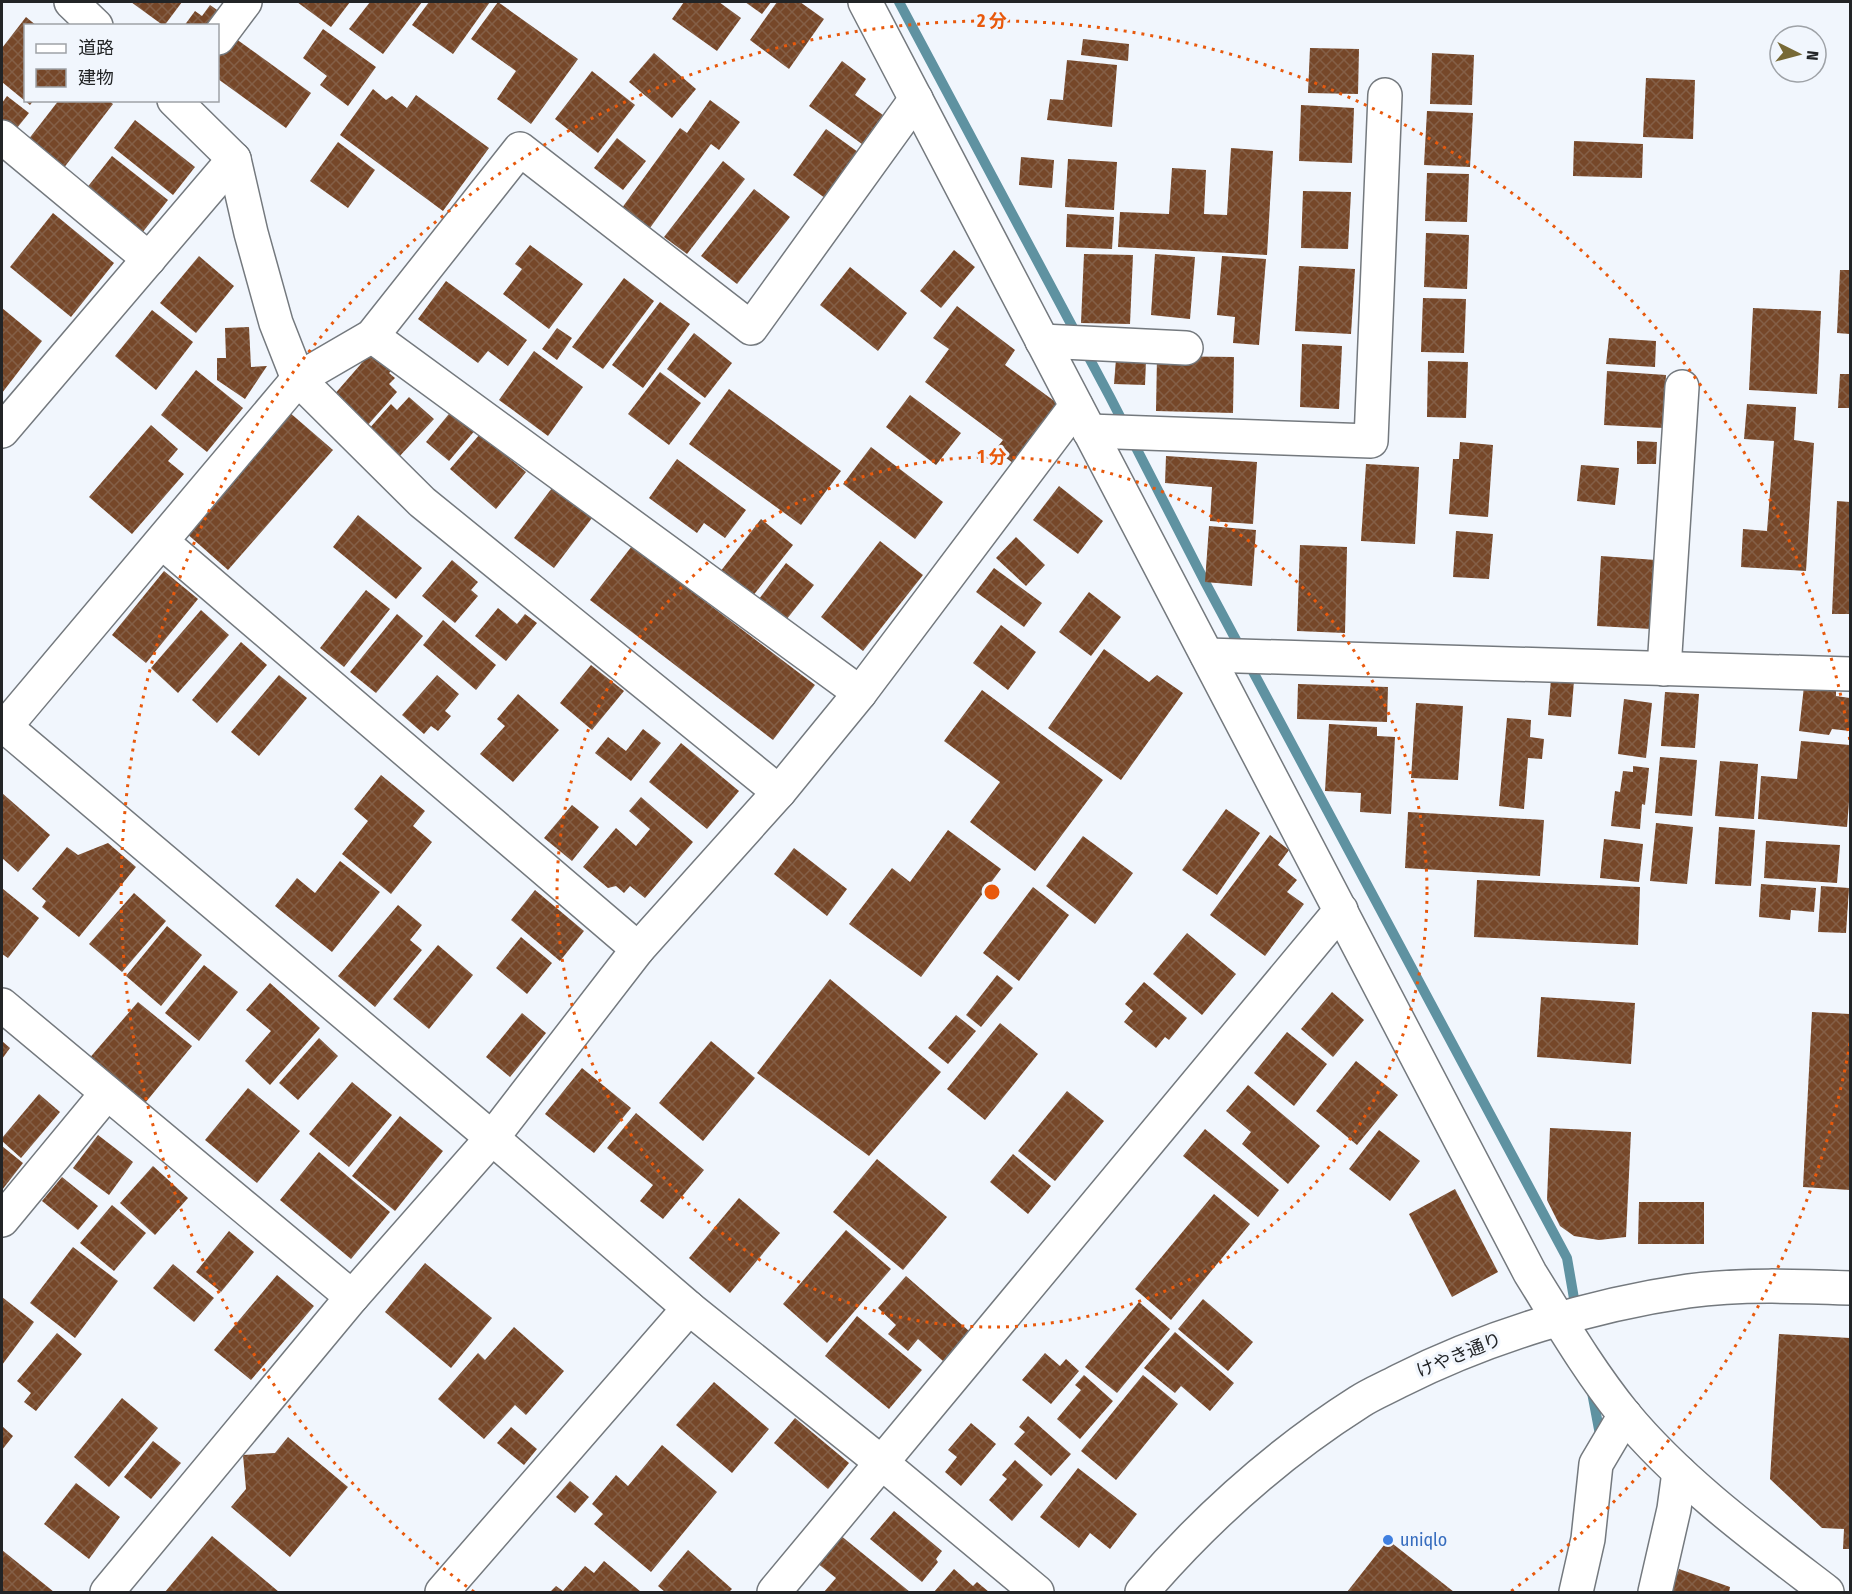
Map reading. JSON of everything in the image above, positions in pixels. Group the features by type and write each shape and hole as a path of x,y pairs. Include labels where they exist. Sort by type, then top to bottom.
{"street":[{"path":"71,2 94,24"},
{"path":"219,37 245,2"},
{"path":"865,2 1530,1273 1625,1415 1679,1472 1732,1518 1827,1593"},
{"path":"1083,418 1371,441 1384,95"},
{"path":"916,99 751,328 520,150 372,336 298,379 162,542 3,726 492,1138 689,1308 882,1463 1037,1593"},
{"path":"176,102 234,159 251,233 276,323 298,379 422,502 779,792"},
{"path":"2,137 149,259"},
{"path":"2,431 234,159"},
{"path":"372,336 860,693"},
{"path":"1042,342 1186,348"},
{"path":"1664,669 1682,387"},
{"path":"108,1593 352,1297 492,1138 638,949 779,792 1083,418"},
{"path":"162,542 638,949"},
{"path":"1207,655 1851,674"},
{"path":"774,1593 1341,910"},
{"path":"2,1005 352,1297"},
{"path":"2,1220 107,1093"},
{"name":"けやき通り","path":"1142,1593 1173,1556 1223,1507 1292,1448 1360,1401 1438,1362 1559,1319 1688,1291 1768,1286 1851,1288"},
{"path":"442,1593 689,1308"},
{"path":"1576,1593 1588,1539 1596,1464 1625,1415"},
{"path":"1655,1593 1674,1509 1679,1472"}],"building":[{"path":"131,2 182,2 166,24 161,24"},
{"path":"297,2 350,2 331,27"},
{"path":"370,2 422,2 383,54 349,29"},
{"path":"429,2 490,2 453,54 412,25"},
{"path":"498,2 578,59 531,124 497,99 516,71 471,39"},
{"path":"684,2 719,2 741,18 717,51 672,19"},
{"path":"745,2 771,2 762,14"},
{"path":"777,2 800,2 824,19 789,69 750,40"},
{"path":"210,5 220,12 211,24 185,24 195,11 202,16"},
{"path":"26,17 35,24 24,24 24,100 2,82 2,48"},
{"path":"323,29 376,67 348,106 320,85 327,76 303,58"},
{"path":"232,36 311,93 286,128 219,80 219,55"},
{"path":"1083,39 1129,44 1128,61 1081,55"},
{"path":"1310,48 1359,49 1358,94 1308,93"},
{"path":"654,53 696,89 672,118 629,82"},
{"path":"1432,53 1474,55 1472,105 1430,104"},
{"path":"1067,60 1117,65 1112,127 1047,120 1050,99 1063,100"},
{"path":"842,61 866,79 855,95 883,115 862,144 809,106"},
{"path":"592,71 635,105 598,153 555,119"},
{"path":"1646,78 1695,80 1693,139 1643,137"},
{"path":"373,89 386,100 392,96 407,108 416,95 489,148 443,211 340,135"},
{"path":"7,96 29,113 13,133 2,124 2,103"},
{"path":"710,100 740,122 719,150 711,144 647,232 619,212 680,128 687,133"},
{"path":"57,102 110,102 113,104 63,169 28,140"},
{"path":"1301,105 1354,108 1352,163 1299,161"},
{"path":"1427,111 1473,113 1470,167 1424,165"},
{"path":"135,120 195,167 173,195 114,148"},
{"path":"826,129 858,152 825,198 793,175"},
{"path":"617,138 646,161 623,190 594,168"},
{"path":"1574,141 1643,144 1642,178 1573,176"},
{"path":"338,142 375,170 348,208 310,181"},
{"path":"1231,148 1273,151 1267,255 1118,247 1120,212 1169,214 1172,168 1206,170 1204,214 1227,215"},
{"path":"112,156 168,200 142,233 86,189"},
{"path":"1021,157 1054,160 1052,188 1019,185"},
{"path":"1068,159 1117,162 1114,210 1065,207"},
{"path":"723,161 745,179 687,254 664,237"},
{"path":"1427,173 1469,174 1467,222 1425,221"},
{"path":"754,189 790,217 737,284 701,256"},
{"path":"1303,191 1351,192 1348,249 1301,248"},
{"path":"53,213 114,263 71,317 10,267"},
{"path":"1067,214 1114,217 1112,249 1066,247"},
{"path":"1426,233 1469,235 1467,289 1424,287"},
{"path":"530,245 583,284 549,329 503,294 522,269 515,264"},
{"path":"954,250 975,267 941,308 920,291"},
{"path":"1084,254 1133,255 1130,324 1081,323"},
{"path":"1155,254 1195,257 1190,319 1151,315"},
{"path":"199,256 234,286 196,333 160,303"},
{"path":"1222,256 1266,259 1259,345 1233,343 1235,317 1217,315"},
{"path":"1299,266 1355,269 1351,334 1295,331"},
{"path":"850,267 907,313 878,351 820,305"},
{"path":"1840,270 1850,270 1850,334 1837,333"},
{"path":"624,278 654,301 603,369 572,347"},
{"path":"446,281 527,340 508,366 488,351 478,363 418,319"},
{"path":"1423,298 1466,299 1464,353 1421,352"},
{"path":"660,302 690,324 643,388 612,365"},
{"path":"957,306 1015,350 1005,365 1057,403 1013,463 995,450 1003,440 925,382 949,349 933,338"},
{"path":"2,308 42,341 2,393"},
{"path":"1753,308 1821,311 1817,394 1749,390"},
{"path":"152,310 193,342 156,390 115,356"},
{"path":"249,327 251,367 267,366 245,399 217,380 217,358 226,358 225,328"},
{"path":"557,328 572,338 557,360 542,349"},
{"path":"694,333 732,363 705,398 667,369"},
{"path":"1609,338 1656,341 1655,367 1606,364"},
{"path":"1302,344 1342,346 1339,409 1300,407"},
{"path":"374,349 395,367 389,373 395,378 389,384 397,392 367,426 333,396"},
{"path":"534,351 583,387 548,436 499,400"},
{"path":"1157,356 1234,357 1233,413 1156,411"},
{"path":"1116,359 1146,360 1145,385 1114,384"},
{"path":"1428,361 1468,362 1466,418 1427,417"},
{"path":"196,370 243,408 207,452 161,415"},
{"path":"1607,371 1666,375 1663,428 1604,425"},
{"path":"660,372 701,403 669,445 628,414"},
{"path":"1840,374 1850,374 1850,408 1838,408"},
{"path":"729,389 841,471 801,525 689,444"},
{"path":"910,395 961,433 936,465 886,427"},
{"path":"409,397 434,419 398,458 368,430 391,404 397,410"},
{"path":"1747,404 1796,407 1794,440 1814,443 1806,571 1741,567 1743,529 1767,531 1774,441 1744,439"},
{"path":"453,409 477,428 449,461 426,442"},
{"path":"289,412 333,450 228,570 185,532"},
{"path":"151,425 178,449 168,461 184,474 132,534 89,497"},
{"path":"480,434 526,472 496,509 450,469"},
{"path":"1637,441 1657,442 1656,464 1637,464"},
{"path":"1460,442 1493,445 1488,517 1449,514 1453,459 1459,459"},
{"path":"871,447 943,502 915,539 843,484"},
{"path":"1166,456 1257,462 1253,524 1210,521 1212,487 1165,483"},
{"path":"677,459 746,510 725,538 704,523 697,533 649,498"},
{"path":"1366,464 1419,467 1415,544 1361,541"},
{"path":"1581,465 1619,468 1615,505 1577,501"},
{"path":"1059,486 1103,521 1078,554 1033,520"},
{"path":"552,488 592,518 554,568 514,538"},
{"path":"1837,501 1850,502 1850,614 1832,614"},
{"path":"358,515 422,568 396,599 333,547"},
{"path":"761,519 793,545 752,597 720,572"},
{"path":"1209,526 1256,530 1252,586 1205,582"},
{"path":"1456,531 1493,534 1489,579 1453,577"},
{"path":"1016,537 1045,565 1026,586 996,558"},
{"path":"880,541 923,575 863,651 821,617"},
{"path":"1300,545 1347,547 1345,633 1297,631"},
{"path":"632,546 815,685 773,740 590,600"},
{"path":"1601,556 1656,560 1652,629 1597,626"},
{"path":"452,560 478,582 471,590 478,596 455,623 422,596"},
{"path":"786,563 814,585 786,620 759,599"},
{"path":"994,568 1042,603 1024,627 976,592"},
{"path":"164,571 198,599 146,663 112,635"},
{"path":"366,590 390,609 344,667 320,648"},
{"path":"1089,592 1121,617 1091,656 1059,632"},
{"path":"498,608 517,624 525,614 537,623 506,661 475,636"},
{"path":"201,610 229,635 178,693 151,668"},
{"path":"397,614 423,636 376,693 350,672"},
{"path":"443,620 496,665 476,690 423,645"},
{"path":"1001,625 1036,652 1008,690 973,663"},
{"path":"241,642 267,665 217,723 192,700"},
{"path":"1104,649 1149,682 1157,675 1183,693 1121,780 1048,728"},
{"path":"591,665 624,691 592,730 560,703"},
{"path":"279,675 307,698 259,756 231,732"},
{"path":"437,675 459,694 445,711 451,716 438,731 431,726 424,734 402,715"},
{"path":"1551,679 1574,681 1571,717 1548,715"},
{"path":"1298,684 1388,687 1387,722 1297,719"},
{"path":"1804,686 1836,690 1836,696 1850,698 1850,731 1832,729 1829,735 1799,731"},
{"path":"982,690 1103,780 1035,871 970,822 1000,782 944,741"},
{"path":"1665,692 1699,694 1695,748 1661,746"},
{"path":"518,694 559,730 513,782 480,754 505,726 497,719"},
{"path":"1624,699 1652,703 1646,758 1618,754"},
{"path":"1416,703 1463,706 1458,780 1411,778"},
{"path":"1507,718 1531,720 1530,737 1544,739 1542,759 1528,758 1524,809 1499,806"},
{"path":"1329,724 1377,727 1377,736 1395,737 1391,814 1360,812 1361,793 1325,791"},
{"path":"643,729 661,743 631,781 595,753 608,737 626,751"},
{"path":"1801,741 1850,745 1847,827 1758,819 1761,776 1797,779"},
{"path":"681,743 739,791 707,829 649,782"},
{"path":"1660,757 1697,760 1692,816 1655,813"},
{"path":"1720,761 1758,764 1754,819 1715,816"},
{"path":"1633,766 1649,768 1640,829 1611,826 1615,791 1620,792 1623,771 1633,772"},
{"path":"381,775 425,811 413,826 432,842 391,894 342,854 368,821 354,809"},
{"path":"2,793 50,835 18,872 2,858"},
{"path":"641,797 693,842 645,898 630,886 624,893 616,886 608,888 583,867 616,828 636,846 650,829 629,811"},
{"path":"572,805 599,827 572,861 544,838"},
{"path":"1226,809 1260,833 1217,895 1182,870"},
{"path":"1408,812 1544,820 1540,876 1405,868"},
{"path":"1656,823 1693,827 1687,884 1650,881"},
{"path":"1719,827 1755,830 1751,886 1715,884"},
{"path":"948,830 1001,869 921,977 849,924 892,868 910,882"},
{"path":"1270,835 1289,850 1278,865 1297,880 1287,892 1304,904 1265,956 1210,915"},
{"path":"1083,836 1133,873 1095,924 1046,886"},
{"path":"1604,839 1643,844 1639,882 1600,878"},
{"path":"1766,841 1840,845 1837,883 1764,878"},
{"path":"108,843 136,867 79,937 42,907 46,901 32,889 67,847 78,855"},
{"path":"794,848 847,889 827,916 774,874"},
{"path":"340,861 380,892 332,952 275,906 297,878 315,893"},
{"path":"1477,880 1640,887 1638,945 1474,937"},
{"path":"1761,884 1816,888 1814,912 1791,910 1790,920 1759,917"},
{"path":"1821,886 1849,888 1846,933 1818,932"},
{"path":"1033,887 1069,915 1019,981 983,953"},
{"path":"3,889 39,918 8,958 2,954"},
{"path":"535,890 584,931 560,961 511,920"},
{"path":"134,893 166,921 122,972 89,944"},
{"path":"398,905 422,925 410,940 422,950 375,1007 338,976"},
{"path":"167,926 202,955 161,1006 126,976"},
{"path":"1187,933 1236,974 1202,1015 1153,974"},
{"path":"521,937 552,963 527,994 496,968"},
{"path":"438,945 473,975 429,1029 393,999"},
{"path":"204,965 238,992 199,1041 165,1013"},
{"path":"997,975 1013,988 981,1027 966,1015"},
{"path":"830,979 941,1072 869,1156 757,1073"},
{"path":"1144,982 1187,1018 1169,1040 1165,1037 1156,1048 1124,1022 1133,1011 1125,1004"},
{"path":"270,983 320,1028 270,1085 245,1061 271,1031 246,1010"},
{"path":"1332,992 1364,1020 1333,1057 1301,1029"},
{"path":"1541,997 1635,1003 1631,1064 1537,1057"},
{"path":"138,1002 192,1046 141,1108 87,1061"},
{"path":"1812,1012 1850,1014 1850,1190 1803,1187"},
{"path":"522,1013 546,1033 510,1077 486,1057"},
{"path":"956,1015 976,1031 948,1064 928,1048"},
{"path":"1000,1023 1038,1054 985,1120 947,1089"},
{"path":"1287,1032 1327,1064 1294,1106 1254,1073"},
{"path":"319,1038 338,1056 298,1100 279,1083"},
{"path":"2,1041 10,1048 2,1059"},
{"path":"711,1041 755,1078 703,1141 659,1103"},
{"path":"1356,1061 1398,1095 1357,1145 1316,1111"},
{"path":"582,1068 631,1108 594,1153 545,1114"},
{"path":"352,1082 392,1115 349,1167 309,1134"},
{"path":"1248,1085 1320,1146 1288,1184 1242,1144 1251,1132 1226,1111"},
{"path":"248,1088 300,1131 257,1183 205,1140"},
{"path":"1067,1091 1104,1121 1055,1181 1018,1151"},
{"path":"39,1094 60,1112 21,1158 2,1141 2,1138"},
{"path":"636,1113 704,1170 663,1219 640,1201 653,1185 607,1148"},
{"path":"400,1116 443,1151 395,1211 352,1176"},
{"path":"1550,1128 1631,1132 1626,1237 1599,1240 1574,1236 1560,1226 1547,1200"},
{"path":"1205,1129 1279,1190 1258,1217 1183,1156"},
{"path":"1379,1130 1420,1161 1390,1201 1349,1169"},
{"path":"98,1135 133,1162 109,1195 73,1168"},
{"path":"2,1146 23,1163 2,1190"},
{"path":"319,1152 390,1212 351,1259 280,1200"},
{"path":"1013,1154 1051,1186 1028,1214 990,1182"},
{"path":"877,1159 947,1217 903,1270 833,1212"},
{"path":"153,1166 188,1198 155,1235 120,1203"},
{"path":"62,1177 98,1206 78,1230 42,1201"},
{"path":"1455,1189 1498,1272 1452,1297 1409,1214"},
{"path":"1214,1194 1250,1224 1171,1320 1135,1289"},
{"path":"739,1198 780,1233 730,1293 689,1258"},
{"path":"1639,1202 1704,1202 1704,1244 1638,1244"},
{"path":"112,1205 146,1233 114,1271 80,1243"},
{"path":"846,1230 891,1269 827,1343 783,1304"},
{"path":"229,1231 254,1252 221,1292 196,1272"},
{"path":"73,1247 118,1281 75,1338 30,1303"},
{"path":"425,1263 492,1318 451,1368 385,1312"},
{"path":"173,1264 214,1298 194,1322 153,1288"},
{"path":"277,1275 314,1306 251,1380 214,1350"},
{"path":"906,1276 969,1331 943,1361 918,1339 908,1351 888,1334 896,1325 878,1308"},
{"path":"2,1297 34,1322 2,1365"},
{"path":"1203,1299 1253,1342 1228,1371 1178,1329"},
{"path":"1139,1302 1170,1329 1117,1393 1085,1367"},
{"path":"857,1316 922,1370 889,1409 825,1356"},
{"path":"514,1327 564,1371 526,1415 515,1405 484,1439 438,1399 478,1353 485,1360"},
{"path":"1175,1332 1234,1383 1210,1411 1181,1386 1175,1393 1144,1368"},
{"path":"57,1333 82,1354 36,1411 24,1402 31,1393 17,1381"},
{"path":"1779,1334 1850,1338 1850,1549 1843,1549 1844,1529 1822,1528 1770,1479"},
{"path":"1045,1353 1060,1366 1066,1359 1079,1371 1051,1404 1022,1380"},
{"path":"1084,1375 1113,1401 1080,1439 1057,1419 1081,1390 1075,1385"},
{"path":"1143,1375 1178,1404 1116,1480 1081,1451"},
{"path":"714,1382 769,1429 732,1473 676,1425"},
{"path":"122,1398 158,1428 109,1487 74,1457"},
{"path":"1028,1416 1071,1454 1051,1476 1014,1444 1025,1432 1019,1427"},
{"path":"795,1418 849,1463 828,1489 774,1443"},
{"path":"971,1423 996,1444 961,1486 945,1472 957,1457 948,1450"},
{"path":"2,1426 13,1436 2,1450"},
{"path":"511,1427 537,1449 524,1465 497,1443"},
{"path":"288,1437 348,1487 290,1557 231,1507 246,1489 243,1455 275,1453"},
{"path":"153,1441 181,1463 151,1499 124,1477"},
{"path":"662,1445 717,1492 651,1572 594,1524 603,1514 592,1504 616,1475 628,1486"},
{"path":"1015,1460 1043,1485 1012,1521 989,1500 1007,1479 1002,1475"},
{"path":"1078,1468 1137,1514 1110,1549 1090,1533 1079,1548 1040,1517"},
{"path":"570,1481 589,1497 575,1513 556,1497"},
{"path":"76,1483 120,1517 89,1559 44,1524"},
{"path":"894,1511 942,1551 936,1559 938,1562 922,1582 870,1539"},
{"path":"840,1535 910,1592 824,1592 836,1578 817,1563"},
{"path":"212,1536 279,1592 165,1592"},
{"path":"1388,1540 1454,1592 1347,1592"},
{"path":"2,1550 54,1592 2,1592"},
{"path":"688,1550 732,1589 729,1592 665,1592 658,1586"},
{"path":"604,1561 641,1592 550,1592 556,1586 563,1591 585,1566 594,1573"},
{"path":"954,1569 973,1586 977,1582 989,1592 934,1592"},
{"path":"1679,1569 1730,1587 1729,1592 1671,1592"}],"waterway":[{"path":"899,2 1110,397 1205,582 1567,1258 1576,1310"},
{"path":"1591,1387 1601,1440"}],"place":[{"name":"uniqlo","path":"1388,1540"}]}
